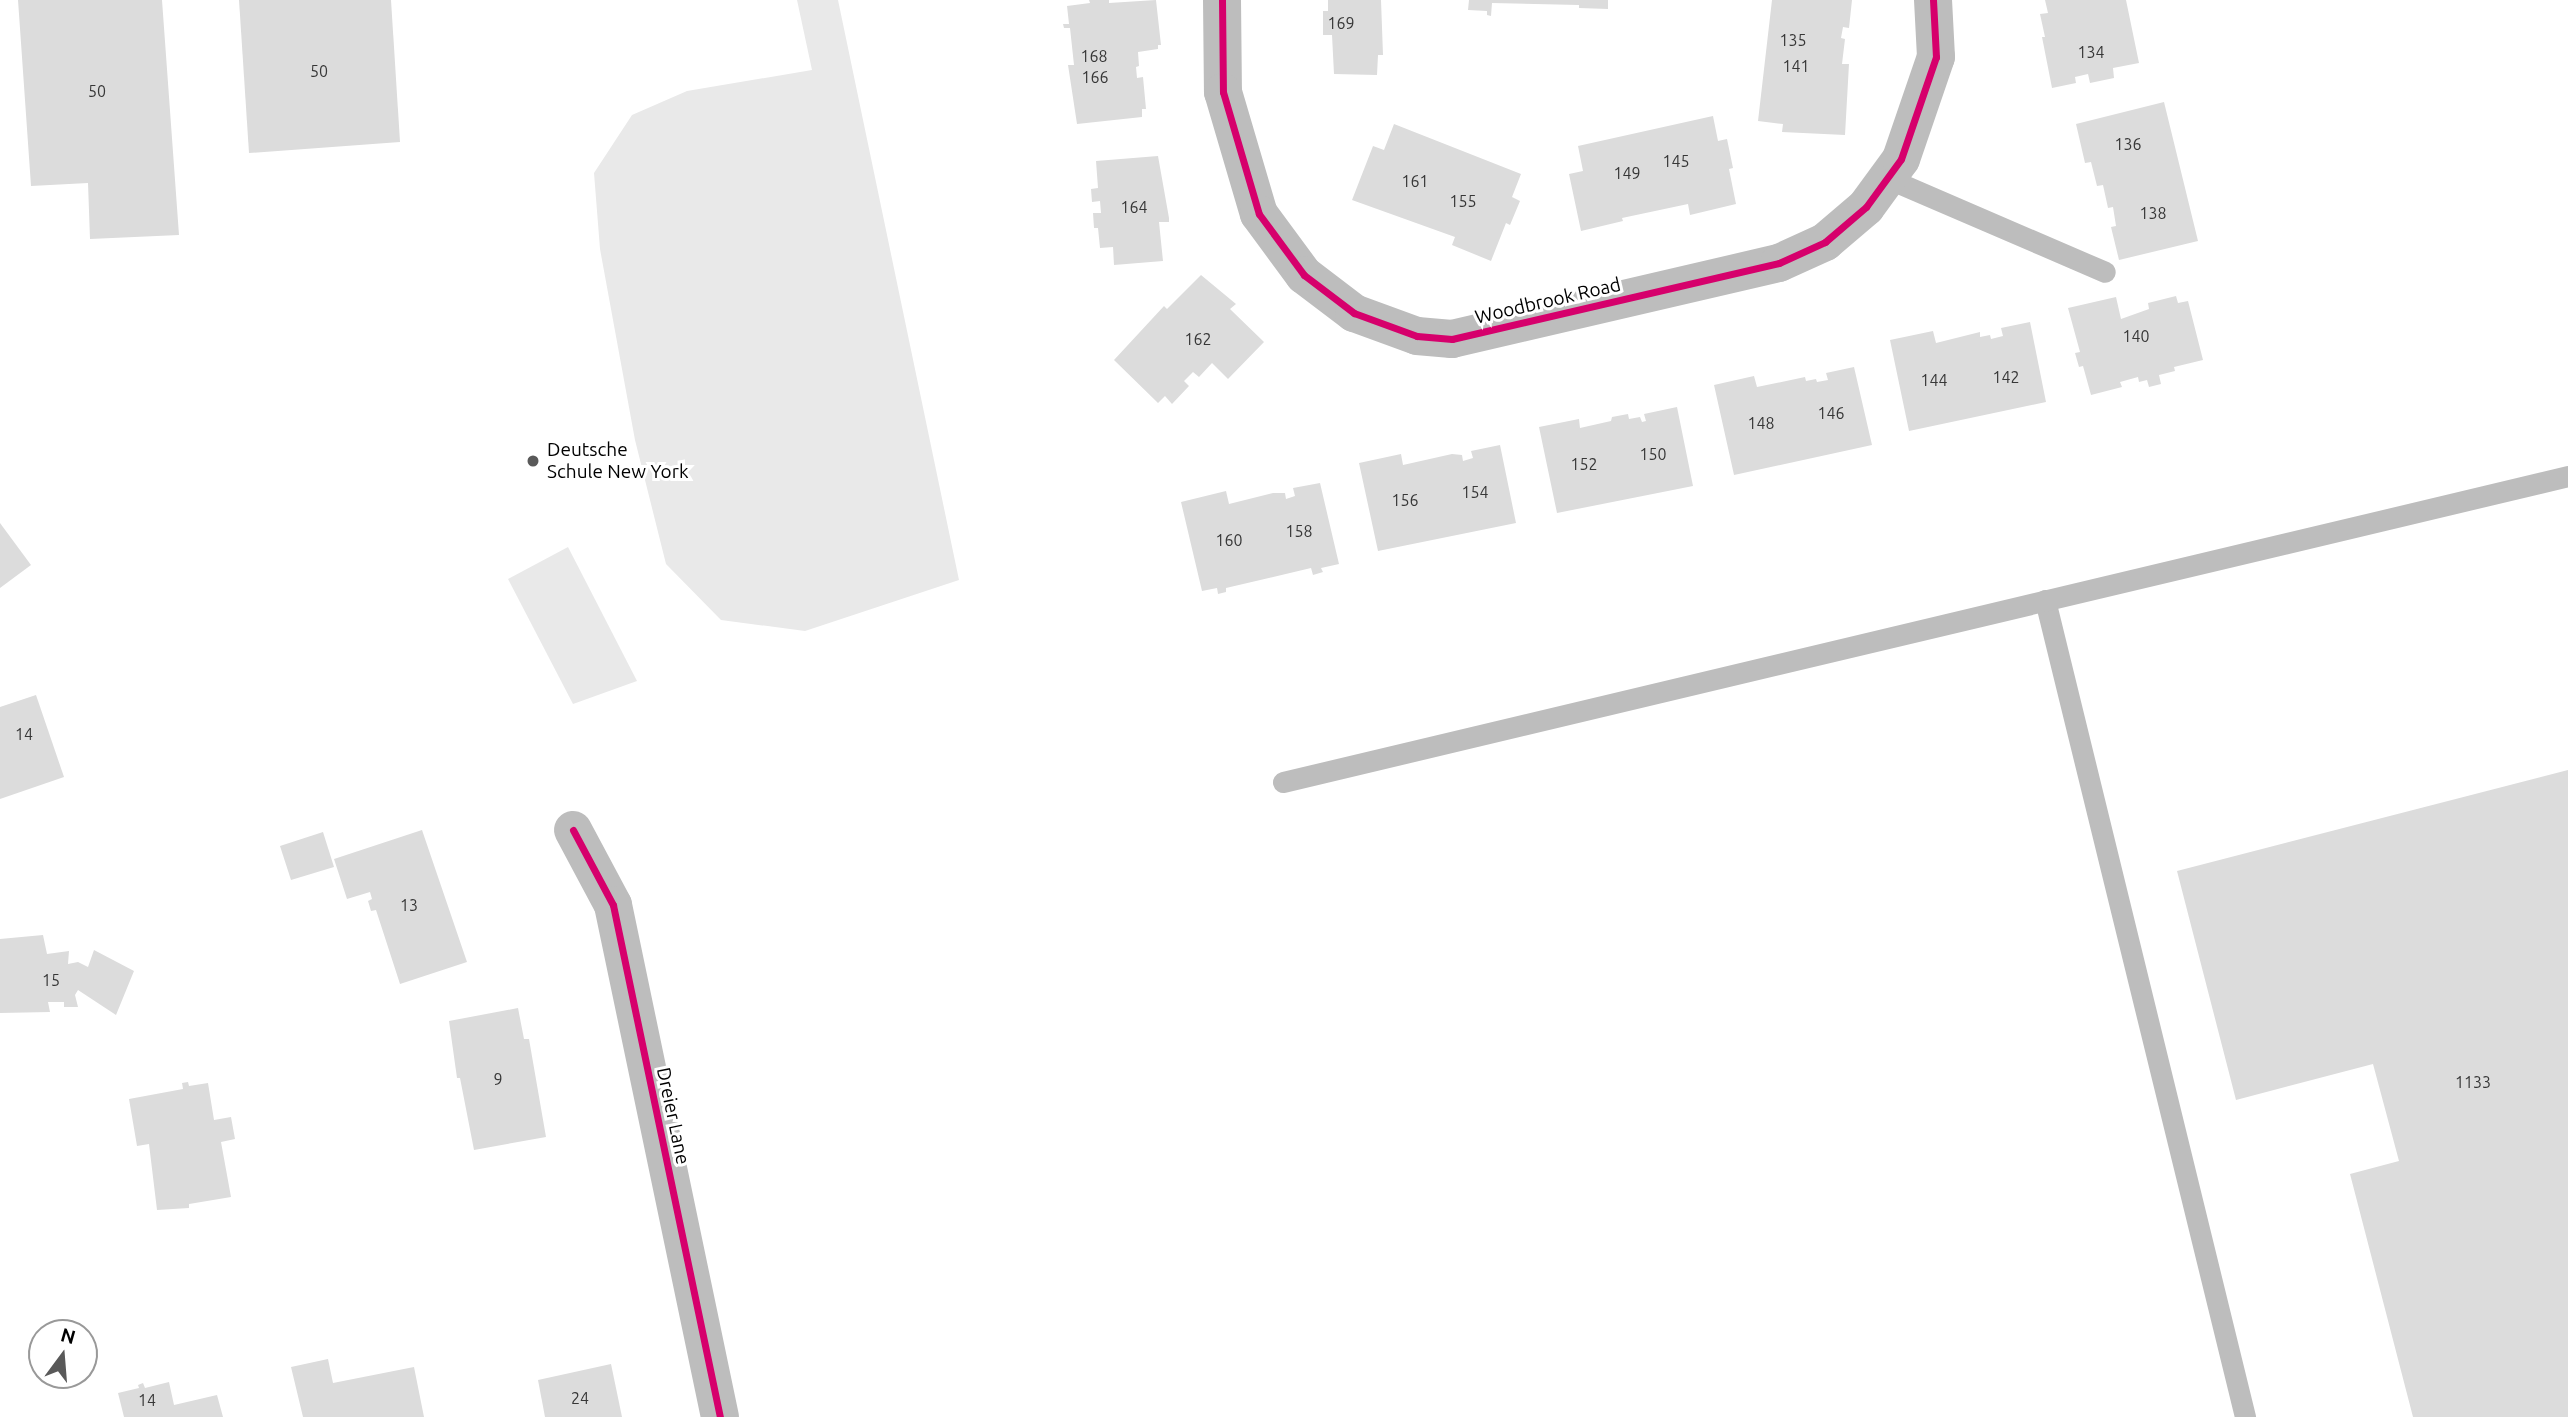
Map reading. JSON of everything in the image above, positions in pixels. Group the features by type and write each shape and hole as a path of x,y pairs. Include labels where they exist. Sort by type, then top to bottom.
{"street":[{"name":"Woodbrook Road","path":"1222,0 1223,92 1259,214 1304,275 1354,313 1417,336 1452,339 1779,263 1825,242 1866,207 1901,159 1937,57 1933,0"},
{"name":"Dreier Lane","path":"573,830 613,905 720,1417"}],"lane":[{"path":"1887,178 2105,272"},
{"path":"1283,782 2568,476"},
{"path":"2045,600 2245,1417"}],"shaded area":[{"path":"797,0 838,0 959,580 805,631 721,620 666,564 635,440 600,249 594,173 632,115 687,91 812,70"},
{"path":"568,547 637,681 573,704 508,579"}],"building":[{"path":"18,0 162,0 179,235 90,239 88,183 31,186"},
{"path":"239,0 391,0 400,142 249,153"},
{"path":"1089,0 1109,0 1109,3 1156,0 1161,45 1158,45 1158,49 1138,52 1139,66 1136,67 1137,78 1143,77 1146,109 1142,109 1142,117 1077,124 1068,65 1074,65 1070,28 1064,28 1063,24 1069,24 1067,6 1090,3"},
{"path":"1328,0 1381,0 1383,55 1378,55 1377,75 1334,74 1332,35 1323,35 1323,11 1328,11"},
{"path":"1469,0 1608,0 1608,9 1579,8 1579,5 1492,3 1491,16 1487,15 1487,11 1468,10"},
{"path":"1772,0 1852,0 1849,28 1843,27 1841,38 1845,39 1842,64 1849,64 1845,135 1782,132 1783,124 1758,121"},
{"path":"2045,0 2126,0 2139,63 2113,68 2114,78 2090,83 2088,74 2075,77 2076,83 2052,88 2040,14 2048,13"},
{"path":"2164,102 2198,241 2119,260 2111,227 2116,226 2113,207 2108,208 2103,185 2097,186 2091,162 2085,163 2076,124"},
{"path":"1713,116 1718,141 1727,139 1733,168 1729,169 1736,204 1690,215 1688,204 1622,218 1623,221 1581,231 1569,174 1583,171 1578,146"},
{"path":"1394,124 1521,174 1512,197 1520,201 1510,225 1506,223 1491,261 1452,245 1455,237 1352,200 1373,146 1384,150"},
{"path":"1158,156 1169,218 1169,222 1159,222 1163,261 1114,265 1113,247 1100,248 1098,228 1094,228 1093,213 1101,213 1100,201 1092,202 1091,189 1098,188 1096,161"},
{"path":"1201,275 1236,304 1230,309 1264,342 1228,379 1212,363 1199,377 1193,372 1184,381 1189,386 1172,404 1165,396 1158,403 1114,360 1164,306 1167,309"},
{"path":"2176,296 2178,303 2188,301 2203,360 2174,367 2175,371 2159,375 2161,384 2149,387 2147,380 2139,382 2138,377 2120,382 2122,387 2091,395 2083,366 2079,367 2075,353 2080,352 2068,308 2116,297 2121,319 2149,309 2148,303"},
{"path":"2030,322 2046,402 1909,431 1890,340 1933,331 1936,343 1980,332 1980,337 1990,335 1991,339 2003,336 2001,328"},
{"path":"1854,367 1872,445 1734,475 1714,385 1754,376 1757,387 1805,377 1806,381 1816,379 1817,382 1828,380 1826,373"},
{"path":"1677,407 1693,486 1557,513 1539,427 1579,419 1580,428 1628,414 1629,419 1640,417 1642,422 1646,421 1644,414"},
{"path":"1500,445 1516,523 1378,551 1359,463 1401,454 1403,465 1452,454 1462,455 1463,461 1473,458 1471,451"},
{"path":"1320,483 1339,564 1321,568 1323,572 1313,575 1311,568 1226,588 1226,592 1218,594 1217,588 1202,591 1181,502 1226,491 1229,504 1273,493 1285,493 1286,499 1295,496 1293,488"},
{"path":"0,523 31,565 0,588"},
{"path":"36,695 64,777 0,799 0,707"},
{"path":"2568,770 2568,1417 2413,1417 2350,1174 2399,1161 2373,1064 2236,1100 2177,871"},
{"path":"422,830 467,962 400,984 376,910 371,911 368,901 372,899 370,892 347,899 334,859"},
{"path":"323,832 334,867 291,880 280,846"},
{"path":"43,935 47,954 69,951 68,964 78,962 88,967 94,950 134,971 116,1015 78,990 75,995 78,1007 64,1007 64,1002 48,1002 50,1012 0,1013 0,939"},
{"path":"518,1008 524,1039 529,1039 546,1137 474,1150 460,1078 457,1078 449,1021"},
{"path":"188,1082 189,1086 208,1083 214,1120 231,1117 235,1139 221,1142 231,1197 189,1204 189,1208 157,1210 149,1144 137,1146 129,1099 183,1089 182,1083"},
{"path":"328,1359 333,1383 414,1367 424,1417 303,1417 291,1367"},
{"path":"611,1364 622,1417 545,1417 538,1380"},
{"path":"169,1382 174,1405 217,1395 223,1417 124,1417 118,1393 139,1388 138,1385 143,1383 145,1388"}],"cycle path":[{"path":"1222,0 1223,92 1259,214 1304,275 1354,313 1417,336 1452,339 1779,263 1825,242 1866,207 1901,159 1936,57 1933,0"},
{"path":"573,830 613,905 720,1417"}],"place":[{"name":"Deutsche Schule New York","path":"533,461"}]}
